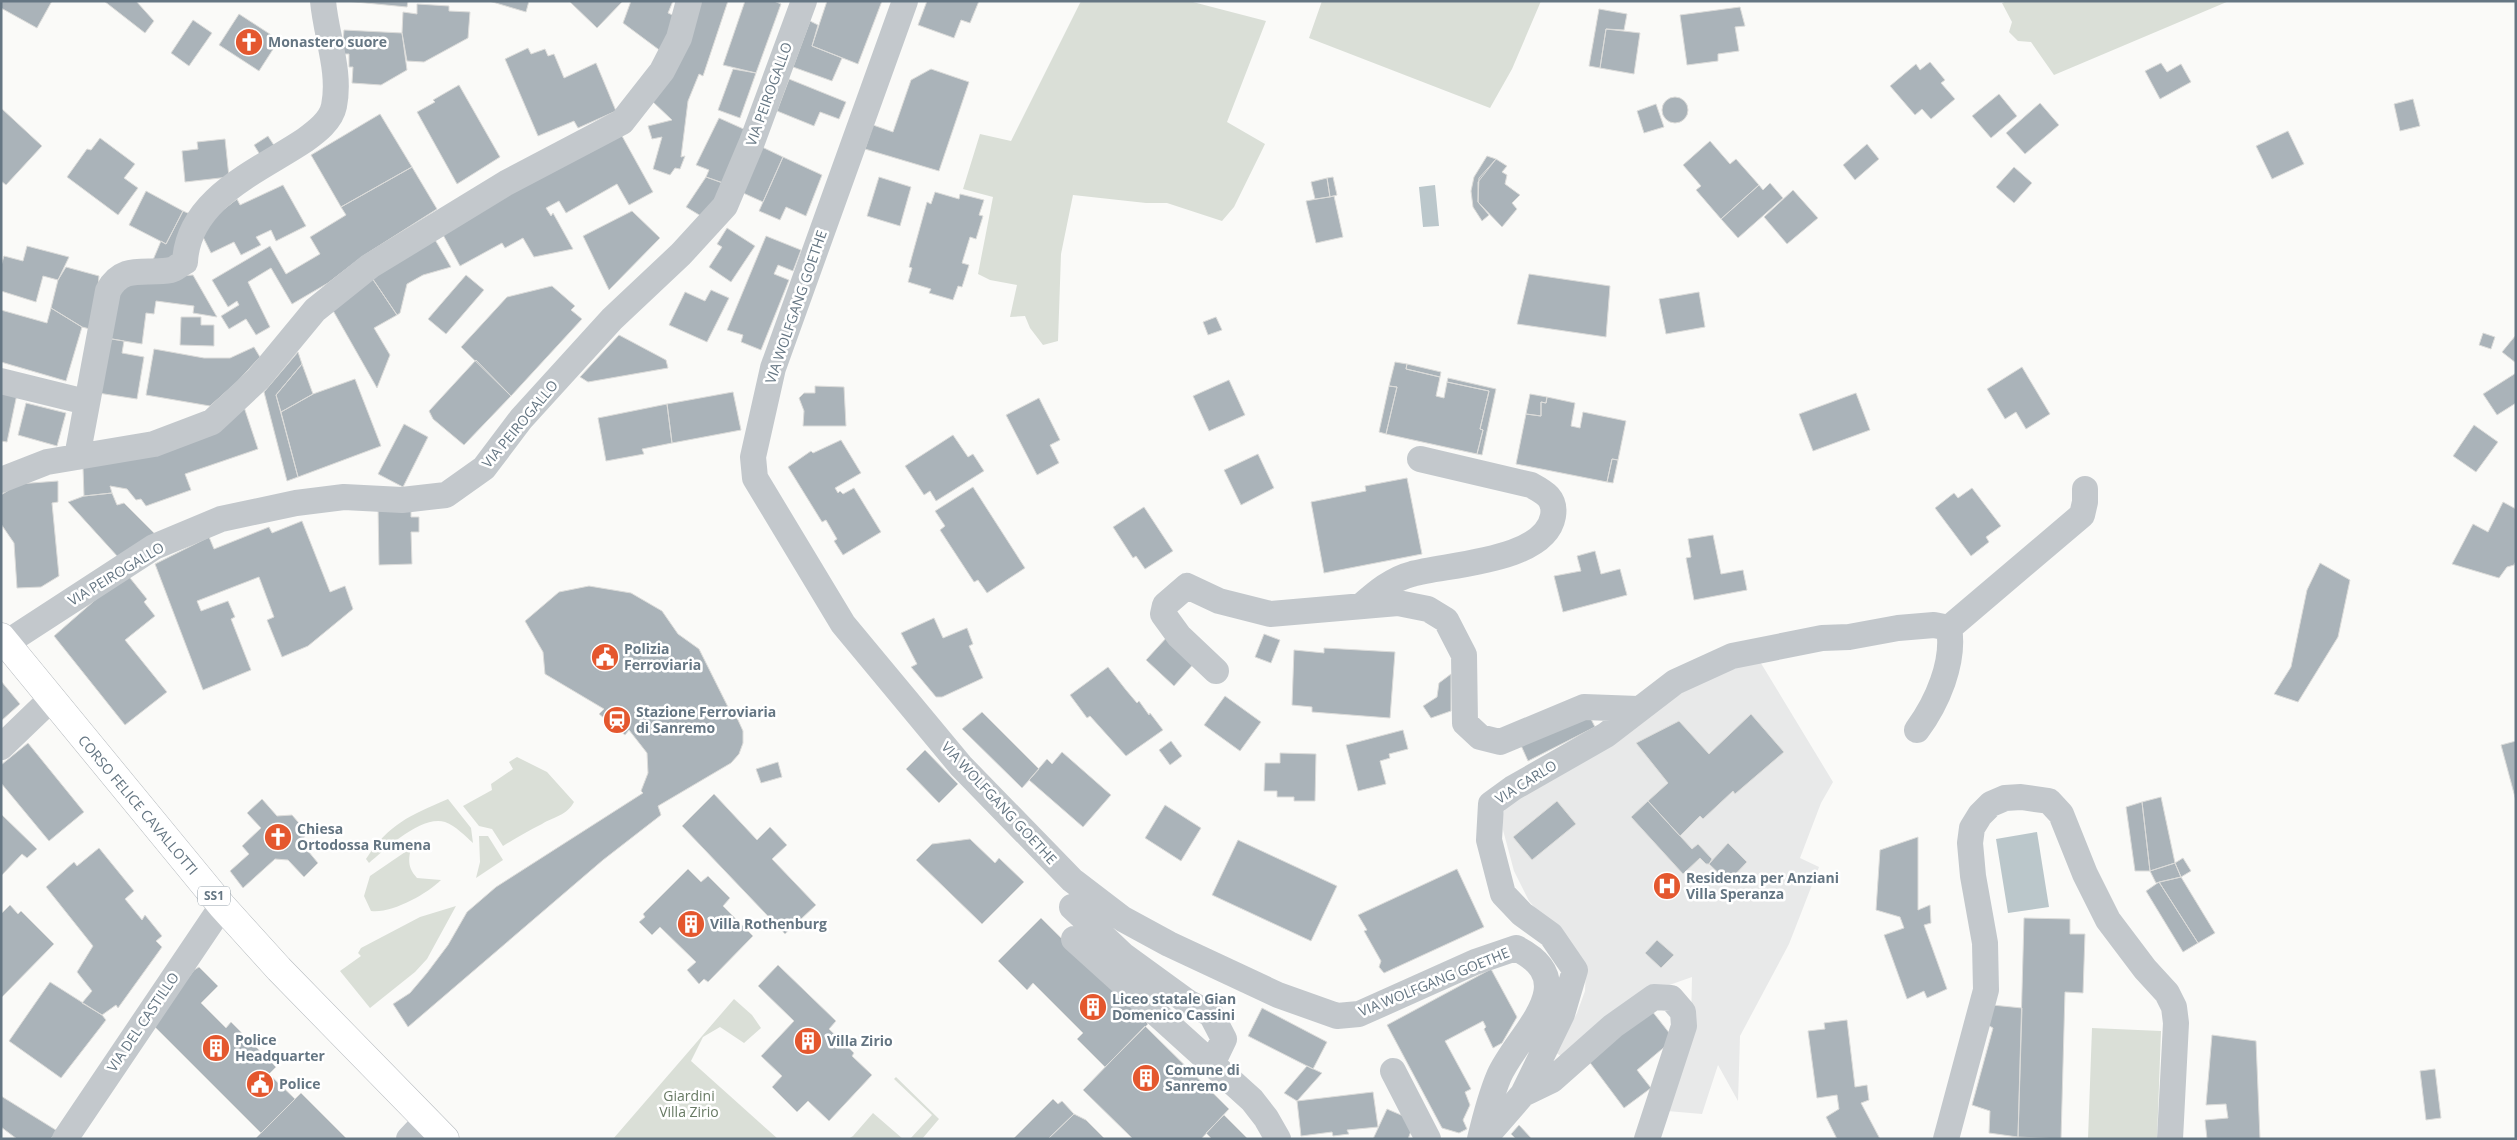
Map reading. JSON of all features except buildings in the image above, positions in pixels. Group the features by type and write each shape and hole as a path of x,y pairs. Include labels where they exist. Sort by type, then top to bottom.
{"main road":[{"name":"CORSO FELICE CAVALLOTTI","path":"4,640 222,906 427,1133"}],"street":[{"path":"77,457 108,291 112,283 127,272 173,270 184,262 192,228 228,187 320,130 334,109 337,81 325,25 323,1"},
{"path":"1,480 47,462 154,444 212,422 258,379 315,310 370,266 482,197 622,122 662,71 679,38 689,1"},
{"name":"VIA PEIROGALLO","path":"4,640 154,547 221,519 296,503 344,497 402,500 446,495 484,468 521,419 612,319 681,254 725,206 752,142 804,1"},
{"name":"VIA WOLFGANG GOETHE","path":"905,1 773,368 753,457 755,478 843,624 961,766 1072,880 1123,919 1170,944 1278,995 1337,1016 1359,1014 1476,962 1516,948 1533,957 1546,975 1548,992 1543,1006 1500,1074 1482,1139"},
{"path":"1,381 86,402"},
{"path":"1361,606 1396,580 1412,574 1496,559 1522,549 1550,527 1554,510 1547,494 1531,485 1420,458"},
{"path":"1917,730 1931,710 1942,682 1952,644 1949,628 2082,515 2085,489"},
{"path":"1216,671 1180,636 1164,614 1165,605 1187,586 1219,602 1270,614 1398,603 1428,609 1446,620 1464,655 1465,723 1480,737 1500,742 1584,707 1638,709"},
{"name":"VIA CARLO","path":"1482,1139 1524,1094 1562,1014 1576,970 1551,935 1522,914 1503,894 1489,840 1490,804 1513,788 1606,735 1676,682 1732,656 1822,638 1849,637 1898,628 1934,625 1949,628"},
{"path":"1,747 52,699"},
{"path":"1946,1139 1986,990 1985,942 1971,859 1970,843 1972,828 1980,815 1992,804 2005,798 2021,797 2049,801 2061,814 2085,874 2108,920 2145,969 2167,993 2174,1006 2176,1023 2170,1139"},
{"name":"VIA DEL CASTILLO","path":"65,1139 222,906"},
{"path":"1072,907 1123,955 1189,1003 1211,1014 1224,1039 1212,1064"},
{"path":"1074,939 1252,1100 1266,1118 1278,1139"},
{"name":"VIA CARLO","path":"1524,1094 1552,1080 1613,1026 1654,997 1671,998 1683,1012 1684,1026 1647,1139"},
{"path":"1393,1071 1428,1139"}],"shaded area":[{"path":"1435,185 1439,226 1423,227 1419,187"},
{"name":"Residenza per Anziani Villa Speranza","path":"1759,660 1833,782 1821,803 1800,858 1819,867 1789,944 1740,1036 1738,1101 1718,1065 1702,1114 1667,1111 1691,1023 1692,977 1641,995 1563,1057 1556,1053 1577,1013 1585,991 1586,967 1529,901 1514,871 1503,830 1503,814 1506,806 1719,669"},
{"path":"2037,832 2049,907 2008,913 1996,839"}],"green space":[{"path":"1081,1 1189,1 1266,21 1227,122 1265,144 1234,207 1222,221 1167,203 1146,203 1073,195 1061,254 1058,341 1043,345 1030,328 1025,316 1010,317 1017,285 990,280 978,274 993,197 963,189 980,134 1011,141"},
{"path":"1322,1 1541,1 1512,69 1490,108 1309,38"},
{"path":"2007,1 2229,1 2054,75 2031,42 2018,41 2009,32 2012,22 2002,3"},
{"path":"517,757 547,772 574,802 564,813 503,846 492,829 479,826 463,806 492,790 491,784 513,769 509,762"},
{"path":"448,799 471,828 473,843 460,831 445,822 425,823 394,842 369,863 366,859 383,837 392,829 422,810"},
{"path":"479,836 488,836 503,860 476,878 480,862"},
{"path":"411,848 409,864 417,878 441,880 408,902 388,909 371,911 364,896 370,876"},
{"path":"456,906 427,959 415,972 370,1008 340,971 361,956 358,953 361,948 420,917"},
{"name":"Giardini Villa Zirio","path":"734,999 752,1015 761,1028 744,1043 720,1027 703,1037 691,1061 778,1139 613,1139"},
{"path":"2092,1028 2161,1031 2157,1139 2088,1139"},
{"path":"896,1077 939,1119 922,1139 910,1139 932,1115 894,1079"},
{"path":"873,1113 903,1139 848,1139 853,1136"}],"place":[{"name":"Monastero suore","path":"249,42"},
{"name":"Polizia Ferroviaria","path":"605,657"},
{"name":"Stazione Ferroviaria di Sanremo","path":"617,720"},
{"name":"Chiesa Ortodossa Rumena","path":"278,837"},
{"name":"Residenza per Anziani Villa Speranza","path":"1667,886"},
{"name":"Villa Rothenburg","path":"691,924"},
{"name":"Liceo statale Gian Domenico Cassini","path":"1093,1007"},
{"name":"Villa Zirio","path":"808,1041"},
{"name":"Police Headquarter","path":"216,1048"},
{"name":"Comune di Sanremo","path":"1146,1078"},
{"name":"Police","path":"260,1084"}]}
